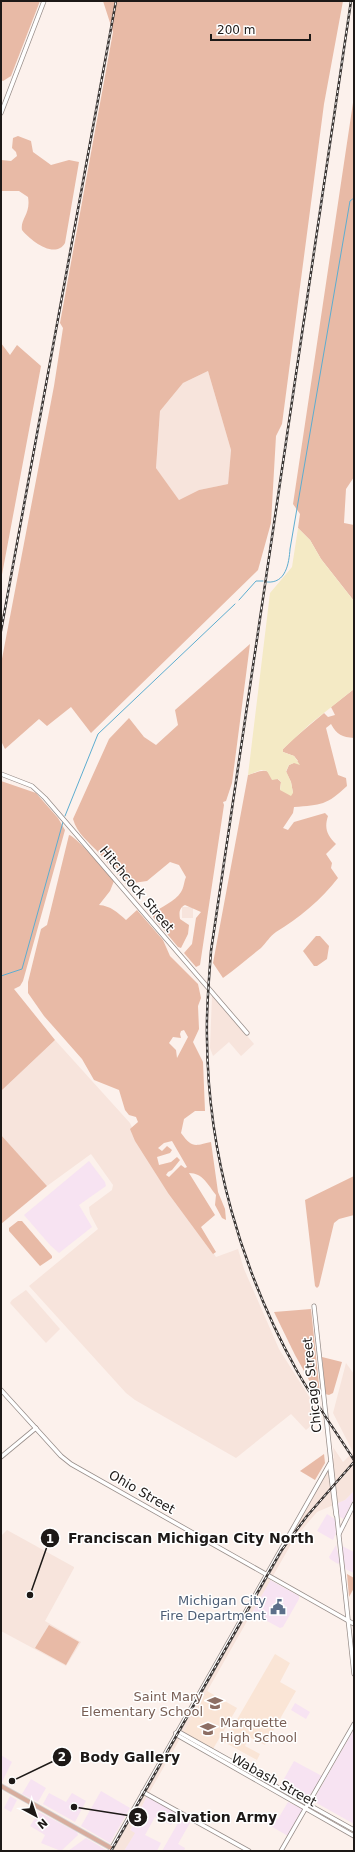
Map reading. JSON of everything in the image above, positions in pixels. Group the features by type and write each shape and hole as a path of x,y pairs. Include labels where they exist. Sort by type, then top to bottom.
{"main road":[{"path":"1,1786 110,1849"}],"street":[{"path":"1,113 44,1"},
{"name":"Hitchcock Street","path":"1,774 32,786 46,798 247,1033"},
{"name":"Chicago Street","path":"314,1306 354,1674"},
{"name":"Ohio Street","path":"1,1390 71,1464 354,1624"},
{"path":"1,1458 36,1428"},
{"path":"110,1849 330,1463"},
{"path":"338,1535 354,1504"},
{"path":"281,1851 354,1724"},
{"name":"Wabash Street","path":"176,1733 180,1733 354,1830"},
{"name":"Wabash Street","path":"176,1733 178,1736 354,1836"},
{"path":"143,1792 248,1851"}],"shaded area":[{"path":"1,1 40,1 11,76 3,81 1,80"},
{"path":"103,1 343,1 324,104 282,424 276,436 271,523 258,570 91,733 71,707 47,726 39,719 5,749 2,743 1,744 1,664 54,386 63,328 60,323 113,32","holes":["208,371 231,450 228,484 199,490 179,500 156,468 160,411 183,383"]},
{"path":"354,96 354,477 346,489 344,523 354,525 354,601 321,559 310,540 298,528 300,514 293,504"},
{"path":"18,136 31,141 33,152 51,165 69,160 79,162 65,243 61,248 55,250 43,247 31,239 22,230 29,203 28,197 19,191 1,191 1,160 11,161 17,156 16,152 12,148 13,138"},
{"path":"1,343 10,355 17,345 41,366 1,580"},
{"path":"208,371 231,450 228,484 199,490 179,500 156,468 160,411 183,383"},
{"path":"250,644 232,783 226,801 223,802 224,805 200,965 196,967 184,953 192,944 196,918 201,912 185,905 181,909 180,919 189,925 188,934 181,948 178,947 153,917 153,914 175,899 182,890 186,877 179,865 170,862 147,881 126,884 80,833 73,819 109,739 129,718 144,737 156,745 178,725 175,710"},
{"path":"354,689 354,738 340,735 335,731 331,724 326,728 338,775 346,778 347,786 334,797 323,803 311,806 294,807 293,813 283,828 288,830 294,822 325,813 328,816 326,824 327,831 330,838 336,844 326,854 332,863 331,868 338,878 309,908 274,934 261,948 223,978 213,963 248,775 266,771 281,782 280,789 293,793 291,782 286,772 289,765 298,761 294,756 283,752 283,749 324,713 328,717 335,715 331,707"},
{"path":"1,781 36,793 58,818 65,830 23,981 20,986 14,989 55,1040 1,1091"},
{"path":"69,835 73,837 99,863 114,881 110,891 99,905 110,908 126,920 137,910 163,940 170,956 198,984 201,998 198,1006 199,1029 193,1042 203,1062 205,1111 195,1111 184,1119 181,1133 194,1145 211,1142 218,1192 225,1209 226,1220 222,1218 215,1205 216,1195 208,1184 202,1177 189,1173 215,1215 201,1227 216,1252 213,1254 168,1193 135,1141 130,1129 138,1122 136,1117 129,1115 125,1110 119,1090 94,1080 82,1059 44,1016 28,993 28,982 41,929 47,925","holes":["184,1030 188,1037 177,1058 176,1050 169,1043 173,1037 181,1038 181,1031","172,1141 187,1167 185,1168 181,1165 169,1177 166,1175 180,1160 177,1157 171,1162 159,1165 157,1157 170,1153 172,1150 167,1146 162,1151 158,1148 164,1143"]},
{"path":"182,907 193,907 193,918 182,918"},
{"path":"316,936 320,936 329,946 327,959 317,966 314,966 303,951"},
{"path":"212,995 254,1044 241,1056 229,1042 213,1056 210,1048"},
{"path":"55,1040 130,1123 140,1145 216,1257 238,1249 244,1269 279,1349 320,1414 319,1419 306,1430 291,1414 236,1458 135,1400 126,1393 29,1286 98,1229 90,1214 89,1207 112,1190 113,1185 91,1154 47,1186 1,1135 1,1091"},
{"path":"1,1135 47,1186 1,1224"},
{"path":"89,1161 105,1182 106,1186 79,1205 92,1227 59,1253 50,1245 24,1215"},
{"path":"354,1176 354,1215 339,1219 334,1223 319,1286 317,1288 315,1286 305,1200"},
{"path":"18,1221 22,1221 52,1256 52,1258 40,1266 9,1231 9,1228"},
{"path":"26,1290 60,1329 46,1343 10,1303"},
{"path":"311,1309 320,1394 318,1396 295,1355 274,1312"},
{"path":"322,1357 342,1362 333,1393 329,1395 325,1394"},
{"path":"346,1363 354,1374 354,1491 345,1500 317,1512 294,1539 145,1800 130,1830 135,1833 124,1851 110,1851 334,1457 333,1447 343,1462 353,1452 333,1413"},
{"path":"324,1454 325,1463 315,1480 300,1471"},
{"path":"354,1491 354,1499 344,1519 338,1516 337,1503 345,1500"},
{"path":"327,1514 335,1519 336,1533 333,1540 317,1531"},
{"path":"7,1530 74,1567 45,1621 81,1642 66,1666 1,1631 1,1536"},
{"path":"336,1545 340,1562 338,1564 329,1557"},
{"path":"342,1546 354,1552 354,1573 345,1569"},
{"path":"347,1574 354,1578 354,1588 349,1597"},
{"path":"270,1580 299,1596 299,1599 283,1627 280,1628 252,1613"},
{"path":"49,1625 79,1642 66,1665 35,1648"},
{"path":"275,1654 290,1663 280,1682 296,1691 265,1745 249,1737 245,1746 260,1754 257,1760 224,1742"},
{"path":"207,1691 237,1708 213,1749 183,1733"},
{"path":"295,1703 310,1712 306,1719 291,1710"},
{"path":"354,1729 354,1824 313,1801"},
{"path":"1,1755 12,1762 2,1782 1,1781"},
{"path":"294,1761 322,1776 307,1801 280,1786"},
{"path":"31,1779 46,1788 38,1802 22,1794"},
{"path":"101,1791 130,1808 110,1843 81,1826"},
{"path":"49,1793 66,1802 72,1793 86,1801 75,1822 43,1804"},
{"path":"10,1796 17,1800 11,1812 4,1808"},
{"path":"147,1796 178,1814 171,1825 155,1817 145,1835 161,1843 157,1851 124,1851 134,1834 130,1831"},
{"path":"288,1802 303,1809 288,1836 262,1821 266,1813 278,1819"},
{"path":"39,1812 77,1832 78,1835 61,1851 41,1843 45,1835 30,1826"},
{"path":"182,1816 191,1821 178,1844 185,1848 184,1851 162,1851"},
{"path":"86,1838 106,1850 106,1851 68,1851"}],"sand":[{"path":"298,528 310,540 321,559 354,601 354,689 310,724 283,749 283,752 294,756 300,765 294,763 289,765 286,771 291,782 293,793 291,796 280,790 281,782 278,779 272,780 267,771 261,770 248,775 270,593 292,567"}],"waterway":[{"path":"267,582 278,580 285,572 289,560 350,201 354,198"},
{"path":"239,600 256,581 263,581"},
{"path":"65,816 98,734 235,604"},
{"path":"1,976 22,969 63,822"}],"railway":[{"path":"1,631 116,1"},
{"path":"351,1 211,951 207,1028 209,1082 214,1126 221,1168 231,1211 244,1252 259,1293 297,1371 354,1460"},
{"path":"111,1851 281,1551 307,1516 354,1462"}],"place":[{"name":"Franciscan Michigan City North","path":"30,1595"},
{"name":"Michigan City Fire Department","path":"278,1607"},
{"name":"Saint Mary Elementary School","path":"215,1703"},
{"name":"Marquette High School","path":"208,1729"},
{"name":"Body Gallery","path":"12,1781"},
{"name":"Salvation Army","path":"74,1807"}]}
